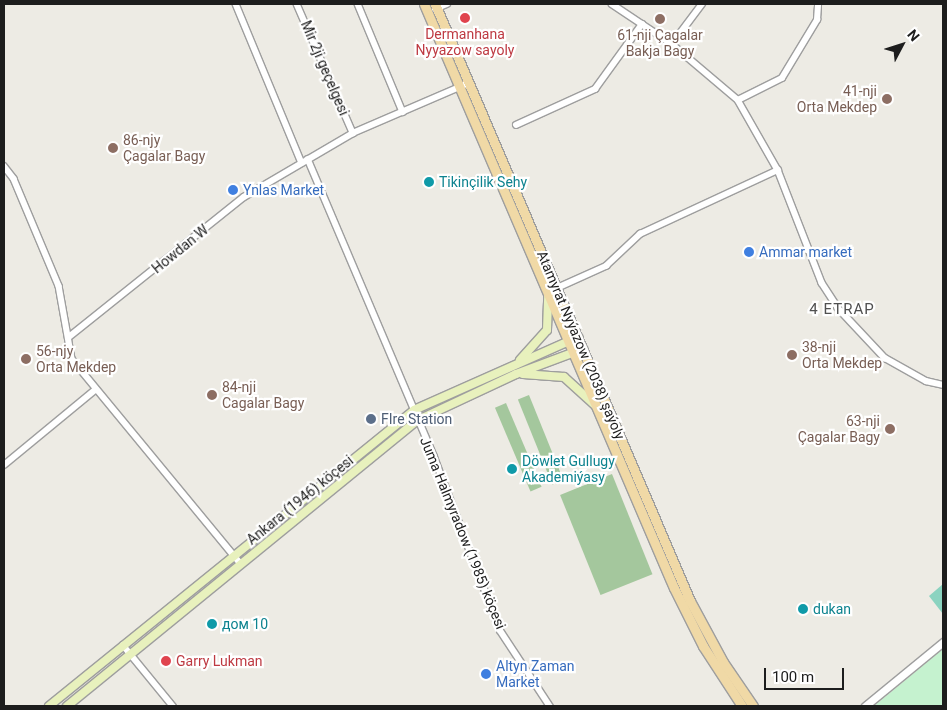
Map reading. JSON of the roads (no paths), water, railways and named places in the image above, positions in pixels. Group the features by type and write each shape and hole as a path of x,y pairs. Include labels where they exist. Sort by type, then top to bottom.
{"main road":[{"name":"Atamyrat Nyýazow (2038) şaýoly","path":"436,6 548,293 596,407 692,625 742,706"},
{"name":"Atamyrat Nyýazow (2038) şaýoly","path":"426,8 465,84 557,288 699,621 753,706"},
{"path":"514,370 547,330 548,293"},
{"name":"Ankara (1946) köçesi","path":"66,706 418,420 578,337"},
{"name":"Ankara (1946) köçesi","path":"49,706 414,410 514,370 583,349"},
{"path":"514,370 564,377 596,407"}],"street":[{"path":"236,4 302,163"},
{"name":"Mir 2ji geçelgesi","path":"298,4 352,133"},
{"path":"358,4 403,112"},
{"path":"426,8 446,4"},
{"path":"612,4 672,44 738,100 778,170 822,283 838,308 885,358 926,381 943,385"},
{"path":"672,44 702,4"},
{"path":"738,100 782,78 817,20 818,4"},
{"path":"516,125 595,88 642,24"},
{"name":"Howdan W","path":"69,337 244,196 352,133 465,84"},
{"name":"Juma Halmyradow (1985) köçesi","path":"308,159 414,410 500,630 548,705"},
{"path":"4,166 14,179 54,272 69,337 72,359 240,563"},
{"path":"557,288 606,266 640,234 778,170"},
{"path":"4,465 96,390"},
{"path":"865,706 943,642"},
{"path":"123,645 173,706"}],"place":[{"name":"Dermanhana Nyyazow sayoly","path":"465,18"},
{"name":"61-nji Çagalar Bakja Bagy","path":"660,19"},
{"name":"41-nji Orta Mekdep","path":"887,99"},
{"name":"86-njy Çagalar Bagy","path":"113,148"},
{"name":"Tikinçilik Sehy","path":"429,182"},
{"name":"Ynlas Market","path":"233,190"},
{"name":"Ammar market","path":"749,252"},
{"name":"38-nji Orta Mekdep","path":"792,355"},
{"name":"56-njy Orta Mekdep","path":"26,359"},
{"name":"84-nji Cagalar Bagy","path":"212,395"},
{"name":"FIre Station","path":"371,419"},
{"name":"63-nji Çagalar Bagy","path":"890,429"},
{"name":"Döwlet Gullugy Akademiýasy","path":"512,469"},
{"name":"dukan","path":"803,609"},
{"name":"дом 10","path":"212,624"},
{"name":"Garry Lukman","path":"166,661"},
{"name":"Altyn Zaman Market","path":"486,674"}],"district":[{"name":"4 ETRAP","path":"842,310"}]}
